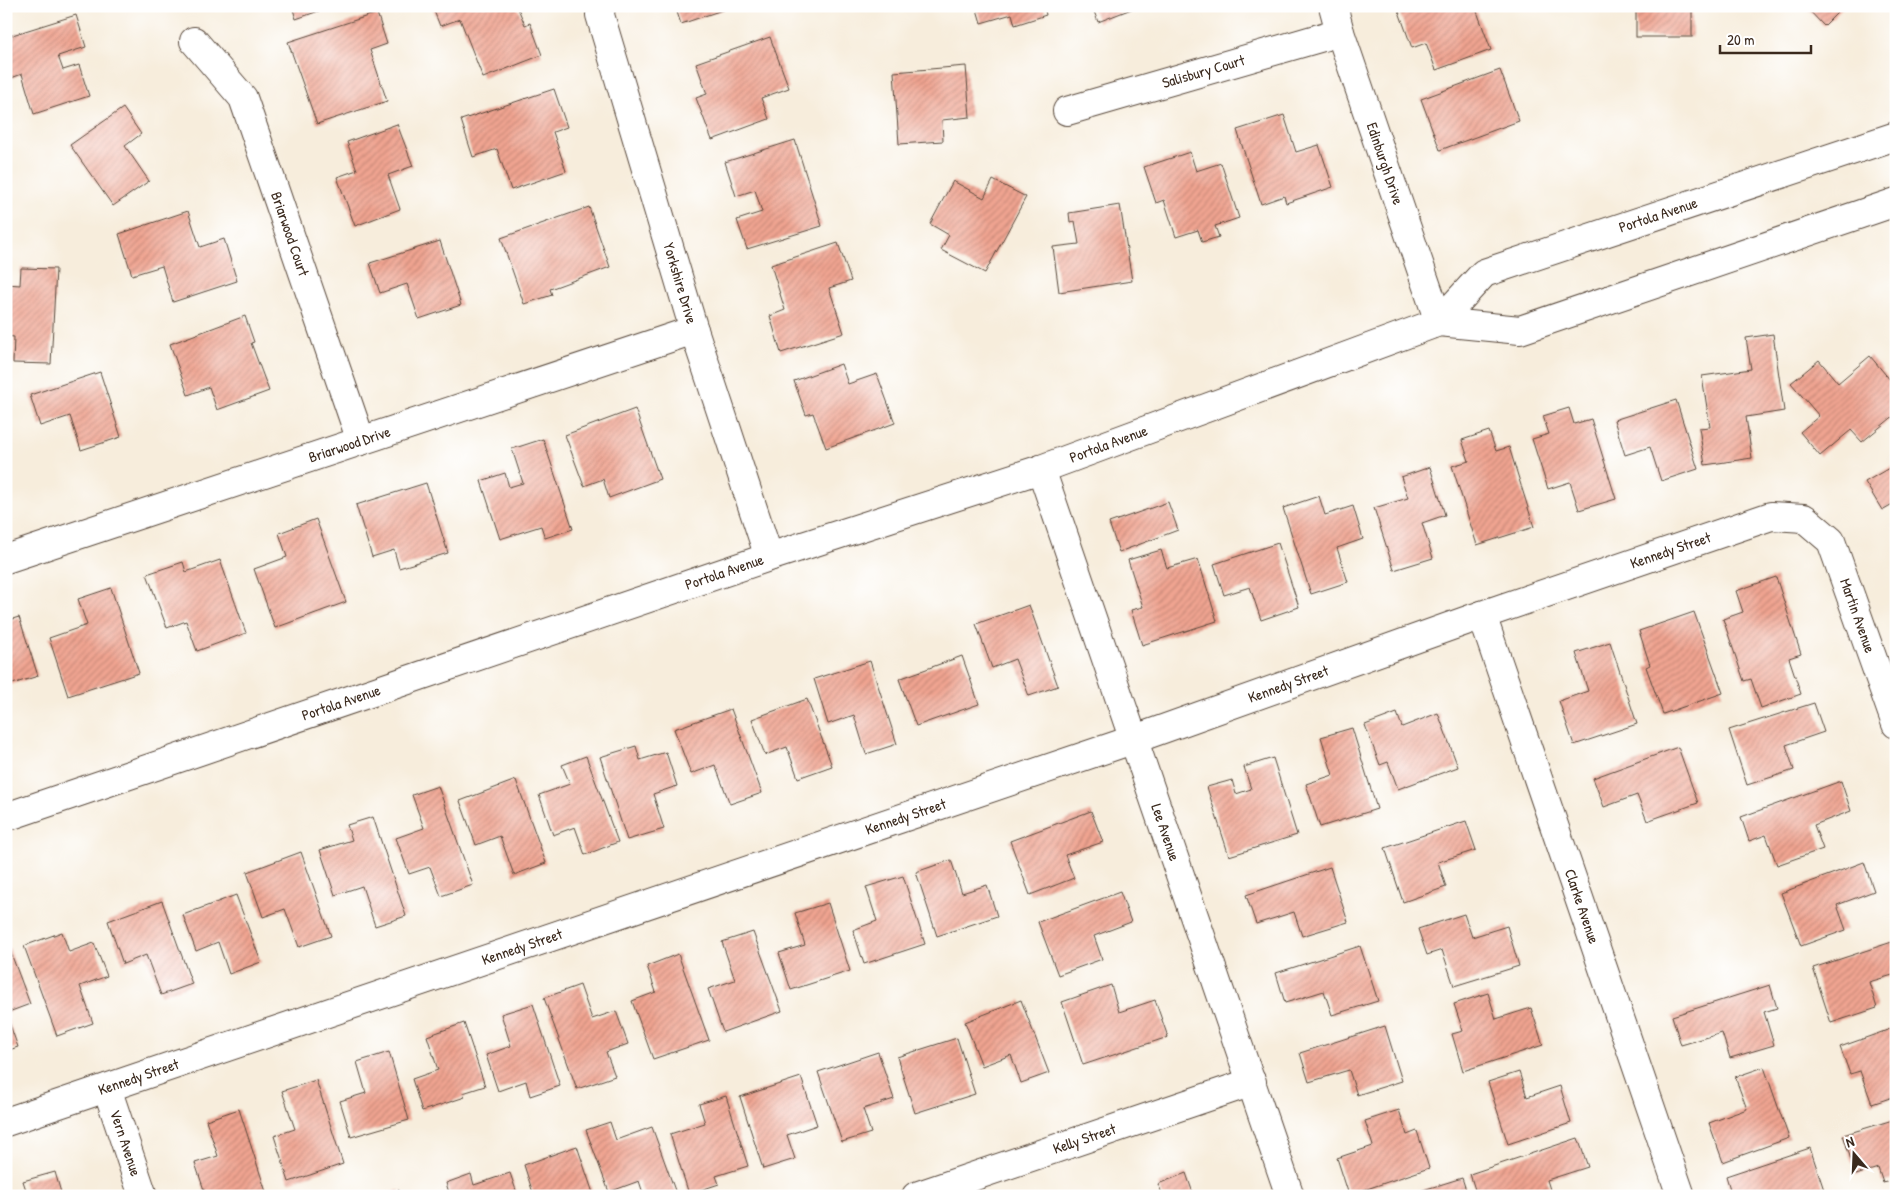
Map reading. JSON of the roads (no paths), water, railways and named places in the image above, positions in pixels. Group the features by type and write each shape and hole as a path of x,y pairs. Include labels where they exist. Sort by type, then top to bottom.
{"street":[{"name":"Yorkshire Drive","path":"601,6 600,15 694,330 769,557"},
{"name":"Salisbury Court","path":"1067,111 1336,19"},
{"name":"Edinburgh Drive","path":"1336,19 1440,322"},
{"name":"Briarwood Court","path":"194,41 243,98 361,441"},
{"name":"Portola Avenue","path":"1440,322 1484,273 1896,136"},
{"name":"Portola Avenue","path":"6,817 769,557 1041,469 1440,322 1520,330 1896,202"},
{"name":"Briarwood Drive","path":"6,559 694,330"},
{"name":"Lee Avenue","path":"1041,469 1290,1196"},
{"name":"Kennedy Street","path":"6,1122 1135,739 1482,615 1771,516 1804,518"},
{"name":"Martin Avenue","path":"1804,518 1831,541 1896,724"},
{"name":"Clarke Avenue","path":"1482,615 1681,1196"},
{"name":"Kelly Street","path":"916,1196 1252,1082"},
{"name":"Vern Avenue","path":"107,1088 143,1196"}]}
